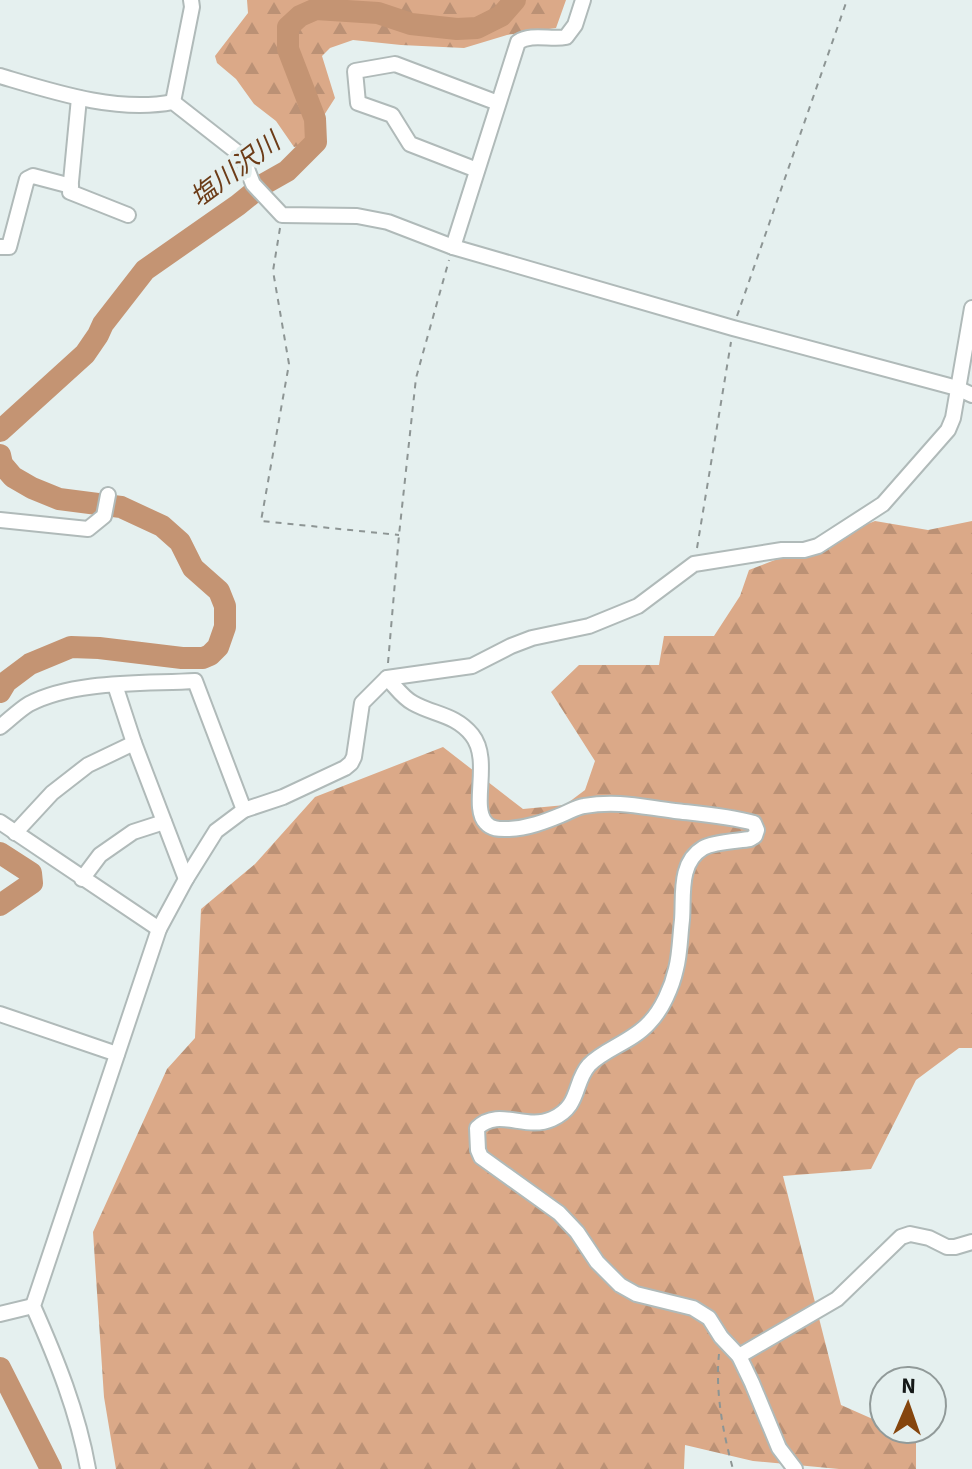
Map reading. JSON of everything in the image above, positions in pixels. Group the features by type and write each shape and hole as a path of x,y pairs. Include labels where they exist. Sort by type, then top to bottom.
{"street":[{"path":"173,102 191,0"},
{"path":"453,247 518,42 525,37 566,37 575,25 583,0"},
{"path":"477,170 410,144 392,115 358,103 355,71 395,64 498,103"},
{"path":"0,76 79,98 153,106 173,102 242,156 253,184 282,215 357,216 388,222 453,247 733,328 957,388 972,395"},
{"path":"79,98 70,192 128,215"},
{"path":"0,247 9,247 27,179 33,176 71,186"},
{"path":"88,1469 80,1428 33,1306 159,929 216,831 244,810 283,797 351,763 359,734 362,703 387,678 472,666 532,638 589,626 638,606 694,564 818,546 883,504 948,430 953,418 972,308"},
{"path":"0,520 88,529 104,516 108,495"},
{"path":"387,678 411,703 443,714 472,735 482,760 481,813 486,824 496,829 525,828 581,806 616,803 738,818 754,823 757,830 750,839 705,846 690,859 682,885 676,970 666,999 651,1022 630,1040 588,1066 572,1103 564,1112 537,1123 501,1118 485,1120 477,1128 478,1150 481,1157 559,1213 577,1232 597,1262 620,1285 636,1294 693,1308 709,1318 739,1356 779,1448 795,1469"},
{"path":"0,727 26,705 48,696 84,688 195,681 244,810"},
{"path":"115,685 186,879"},
{"path":"15,833 52,793 88,765 134,743"},
{"path":"0,822 159,929"},
{"path":"82,879 100,855 133,832 164,822"},
{"path":"0,1014 117,1054"},
{"path":"739,1356 837,1299 901,1237 910,1234 929,1238 947,1247 972,1242"},
{"path":"0,1314 33,1306"}],"path":[{"path":"694,564 733,328 847,0"},
{"path":"282,215 273,271 289,364 261,521 399,535"},
{"path":"387,678 416,378 453,247"},
{"path":"721,1337 718,1368 721,1410 733,1469"}],"green space":[{"path":"247,0 566,0 556,28 507,35 464,48 353,40 330,48 322,56 335,98 305,145 294,147 276,121 254,104 236,79 217,63 215,56 248,13"},
{"path":"875,521 928,530 972,521 972,1048 959,1048 916,1080 871,1169 783,1176 841,1405 868,1417 868,1445 916,1445 916,1469 839,1469 753,1461 685,1445 684,1469 116,1469 104,1397 93,1232 167,1069 195,1038 201,909 255,864 315,797 443,747 523,809 565,805 585,790 595,761 551,692 579,665 659,665 664,636 714,636 740,596 749,570"}],"waterway":[{"name":"塩川沢川","path":"0,431 85,354 103,324 145,270 264,184 287,171 316,142 315,119 288,49 288,27 300,16 316,9 378,13 411,24 477,28 501,16 515,0"},
{"name":"塩川沢川","path":"0,455 2,464 13,477 32,488 59,499 121,507 162,526 180,542 193,568 219,591 225,606 225,627 218,647 203,658 71,647 30,664 6,682 0,692"},
{"name":"塩川沢川","path":"0,853 31,873 32,883 0,905"},
{"name":"塩川沢川","path":"0,1368 51,1469"}]}
